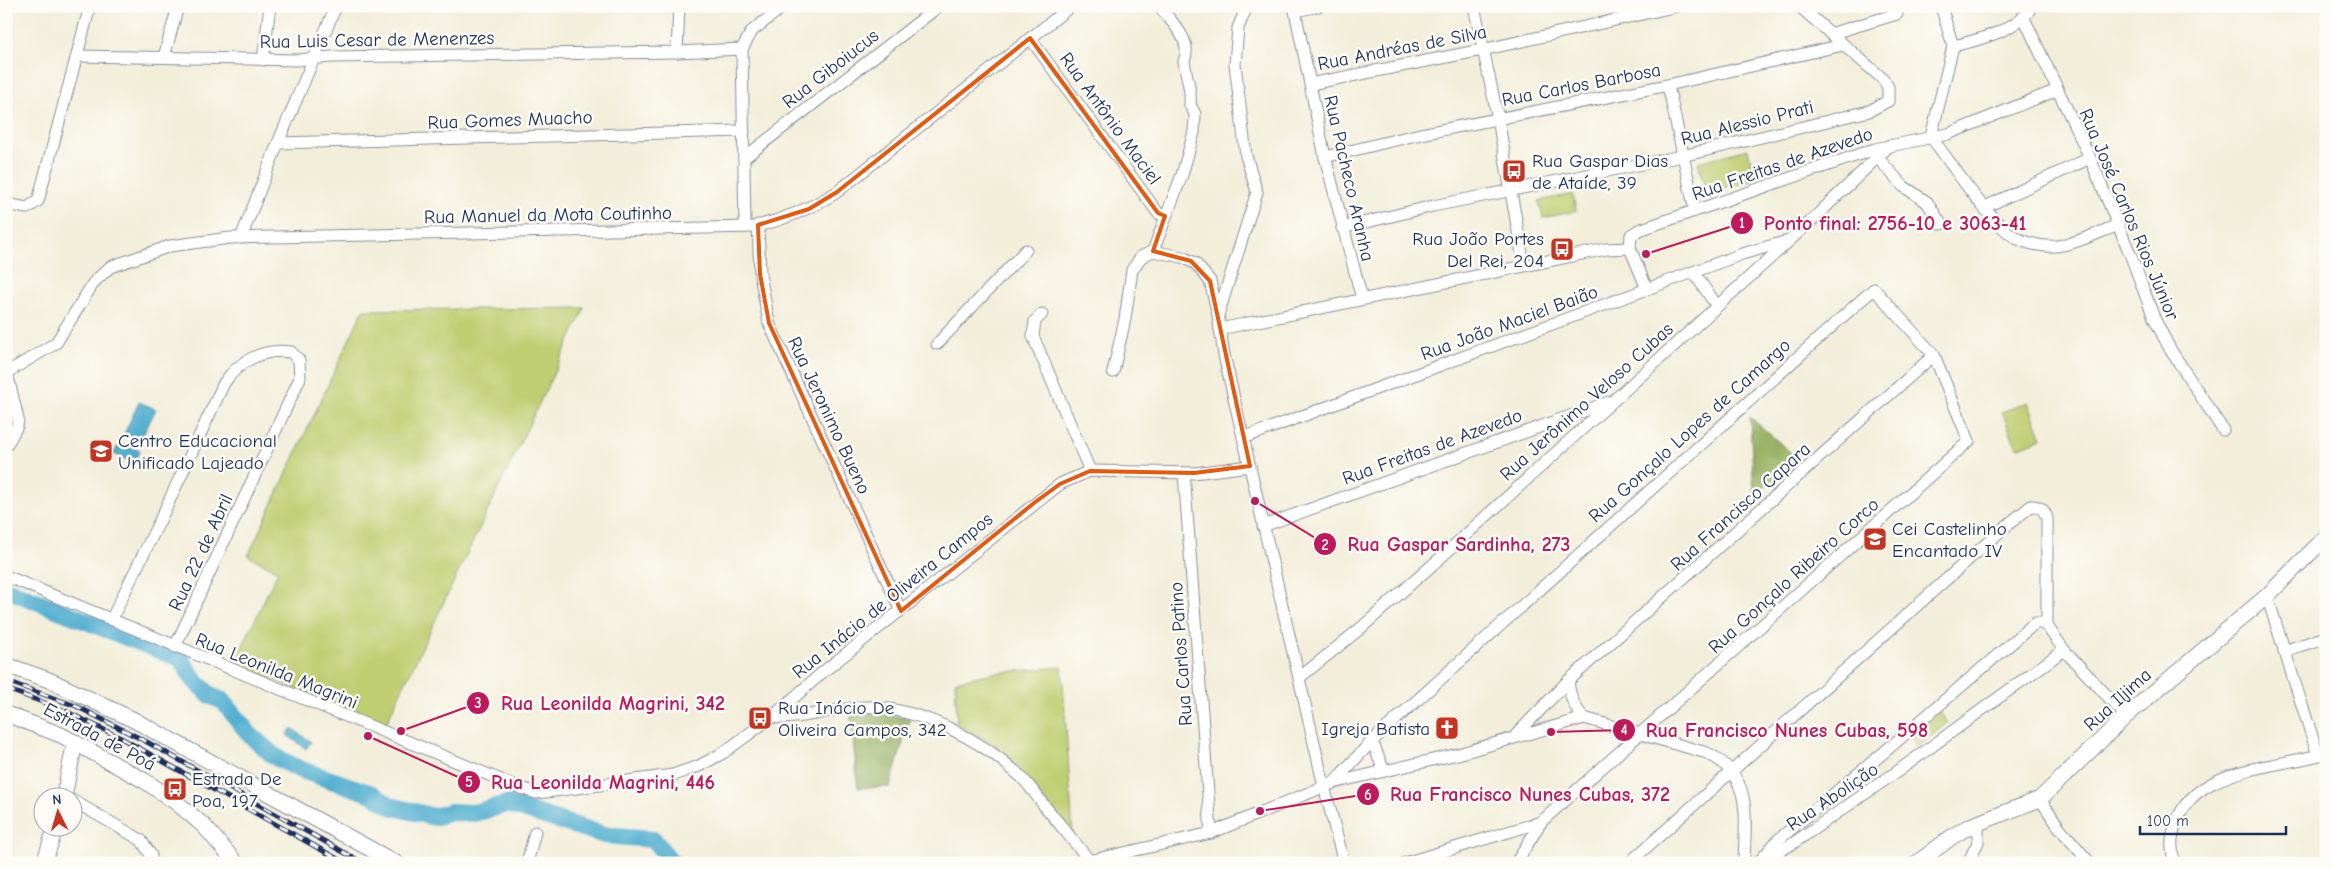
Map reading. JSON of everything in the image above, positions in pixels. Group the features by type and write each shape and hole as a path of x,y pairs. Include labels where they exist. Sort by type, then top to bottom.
{"main road":[{"name":"Rua Iljima","path":"1917,863 1953,836 1978,822 2040,799 2126,716 2267,596 2326,537"},
{"path":"6,665 49,680 117,711 396,863"},
{"name":"Estrada de Poá","path":"6,714 37,724 75,742 145,781 177,803 204,826 236,863"},
{"path":"69,786 75,742"},
{"path":"44,863 53,836"}],"street":[{"path":"6,204 28,208 35,204 40,196 90,6"},
{"path":"164,57 178,6"},
{"path":"263,60 270,6"},
{"path":"241,238 278,143 336,6"},
{"path":"677,52 679,6"},
{"path":"745,226 742,48 752,31 784,6"},
{"name":"Rua Giboiucus","path":"744,158 939,6"},
{"name":"Rua Manuel da Mota Coutinho","path":"7,373 56,343 94,282 110,267 170,246 200,241 241,238 745,226 758,225 809,209 837,192 1071,6"},
{"path":"1218,315 1257,192 1246,156 1236,64 1238,28 1247,6"},
{"path":"1294,8 1319,6"},
{"path":"1474,6 1498,119 1524,265"},
{"name":"Rua Andréas de Silva","path":"1310,84 1482,50 1648,10 1678,6"},
{"path":"1799,6 1843,45"},
{"path":"1941,6 1953,46 1931,137 1985,207 2005,229 2018,239 2042,246 2062,245 2118,225"},
{"name":"Rua Pacheco Aranha","path":"1294,8 1325,157 1362,299"},
{"path":"1153,251 1182,175 1196,123 1195,114 1190,105 1191,94 1184,60 1186,54 1184,44 1165,9"},
{"path":"1953,46 1973,41 2029,10"},
{"name":"Rua José Carlos Rios Júnior","path":"2029,10 2057,90 2090,158 2154,318 2170,349 2223,430"},
{"path":"1830,34 1897,14"},
{"name":"Rua Antônio Maciel","path":"1030,38 1084,111 1096,131 1158,213 1165,216"},
{"name":"Rua Carlos Barbosa","path":"1325,157 1416,135 1668,85 1843,45"},
{"name":"Rua Alessio Prati","path":"1342,228 1433,206 1682,156 1870,111 1883,105 1889,96 1888,87 1883,80 1843,45"},
{"name":"Rua Luis Cesar de Menenzes","path":"77,56 263,60 331,57 677,52 742,48"},
{"path":"1668,85 1695,211"},
{"name":"Rua Freitas de Azevedo","path":"1630,248 1630,238 1635,232 1890,145 1964,128 2057,90"},
{"name":"Rua Gomes Muacho","path":"278,143 744,131"},
{"name":"Rua Jerônimo Veloso Cubas","path":"1299,678 1361,628 1717,306 1890,145"},
{"path":"1878,158 1903,186 1927,202 1941,224"},
{"path":"1985,207 2090,158"},
{"name":"Rua Jeronimo Bueno","path":"758,225 760,274 772,330 901,611"},
{"name":"Rua João Maciel Baião","path":"1243,438 1742,254 1788,240"},
{"path":"1220,328 1618,247 1630,248 1647,289"},
{"path":"937,344 1026,250"},
{"path":"1113,372 1125,319 1132,270 1141,257 1153,251 1182,257 1198,266 1210,281 1218,315 1224,355 1263,526 1299,678 1328,785 1344,863"},
{"path":"1694,273 1717,306"},
{"name":"Rua Gonçalo Lopes de Camargo","path":"1328,785 1372,740 1874,289 1934,355"},
{"path":"1042,314 1035,321 1033,336 1090,471"},
{"name":"Rua 22 de Abril","path":"112,618 224,382 239,364 268,352 291,352 299,360 300,378 175,647"},
{"name":"Rua Gonçalo Ribeiro Corco","path":"1541,822 1969,441 1934,355"},
{"name":"Rua Francisco Capara","path":"1515,736 1568,681 1934,355"},
{"path":"6,446 17,426 18,419 7,373"},
{"name":"Rua Freitas de Azevedo","path":"1263,526 1613,400"},
{"name":"Rua Inácio de Oliveira Campos","path":"536,793 673,775 699,766 723,753 772,717 823,672 970,558 1034,503 1060,484 1090,471 1184,473 1250,466"},
{"name":"Rua Carlos Patino","path":"1184,473 1211,833"},
{"path":"1629,863 2031,506 2038,506 2044,510 2047,518 2047,626"},
{"name":"Rua Leonilda Magrini","path":"6,576 112,618 175,647 536,793"},
{"path":"2174,863 2172,840 2178,819 2200,790 2218,779 2253,769 2322,754 2284,651 2267,596"},
{"path":"1760,862 1778,840 1882,754 2029,627 2041,623 2047,626 2064,650 2126,716"},
{"path":"2284,651 2326,637"},
{"name":"Rua Abolição","path":"1760,862 1792,844 1898,771 2064,650"},
{"path":"1568,681 1571,699 1576,709 1584,718"},
{"path":"772,717 790,718 832,709 874,707 908,712 946,728 980,745 1020,776 1084,862 1211,833 1328,785 1458,754 1515,736 1584,718 1707,753 1720,759 1732,770 1739,783 1745,803 1744,863"},
{"path":"1372,740 1384,771"},
{"path":"2040,799 2059,827 2090,863"},
{"path":"82,806 141,840 151,854 150,863"},
{"path":"1405,863 1541,822"},
{"path":"1516,863 1541,822"},
{"path":"1968,863 1978,842 1978,822"},
{"path":"526,863 535,832"}],"highlighted area":[{"path":"1030,38 1158,213 1165,216 1153,251 1191,261 1210,281 1250,466 1194,473 1090,471 1060,484 1034,503 901,611 769,323 760,274 758,225 809,209 837,192"}],"green space":[{"path":"1748,149 1755,180 1706,192 1698,162"},
{"path":"1573,194 1576,211 1543,218 1539,201"},
{"path":"585,308 385,725 234,664 278,571 248,556 363,310"},
{"path":"2028,402 2042,438 2017,448 2002,412"},
{"path":"1750,417 1798,459 1754,496"},
{"path":"1062,667 1073,834 1013,764 989,742 957,725 955,681 993,673"},
{"path":"850,711 910,718 890,787 858,788"},
{"path":"1938,711 1948,722 1918,747 1909,735"}],"water":[{"path":"139,402 156,409 140,441 124,434"},
{"path":"117,447 140,450 134,463 114,454"},
{"path":"292,728 311,742 306,749 287,735"}],"waterway":[{"path":"6,589 181,659 193,679 211,696 223,701 250,735 274,756 299,769 372,794 391,806 434,817 451,812 474,813 507,804 604,835 653,839 672,863"}],"railway":[{"path":"6,681 76,706 147,742 363,863"},
{"path":"6,689 59,708 121,738 345,863"}],"place":[{"name":"Rua Gaspar Dias de Ataíde, 39","path":"1514,171"},
{"name":"Rua João Portes Del Rei, 204","path":"1562,249"},
{"name":"Ponto final: 2756-10 e 3063-41","path":"1646,254"},
{"name":"Centro Educacional Unificado Lajeado","path":"101,451"},
{"name":"Rua Gaspar Sardinha, 273","path":"1255,501"},
{"name":"Cei Castelinho Encantado IV","path":"1875,539"},
{"name":"Rua Inácio De Oliveira Campos, 342","path":"760,718"},
{"name":"Igreja Batista","path":"1447,728"},
{"name":"Rua Leonilda Magrini, 342","path":"401,731"},
{"name":"Rua Francisco Nunes Cubas, 598","path":"1551,732"},
{"name":"Rua Leonilda Magrini, 446","path":"368,736"},
{"name":"Estrada De Poa, 197","path":"175,789"},
{"name":"Rua Francisco Nunes Cubas, 372","path":"1260,811"}]}
